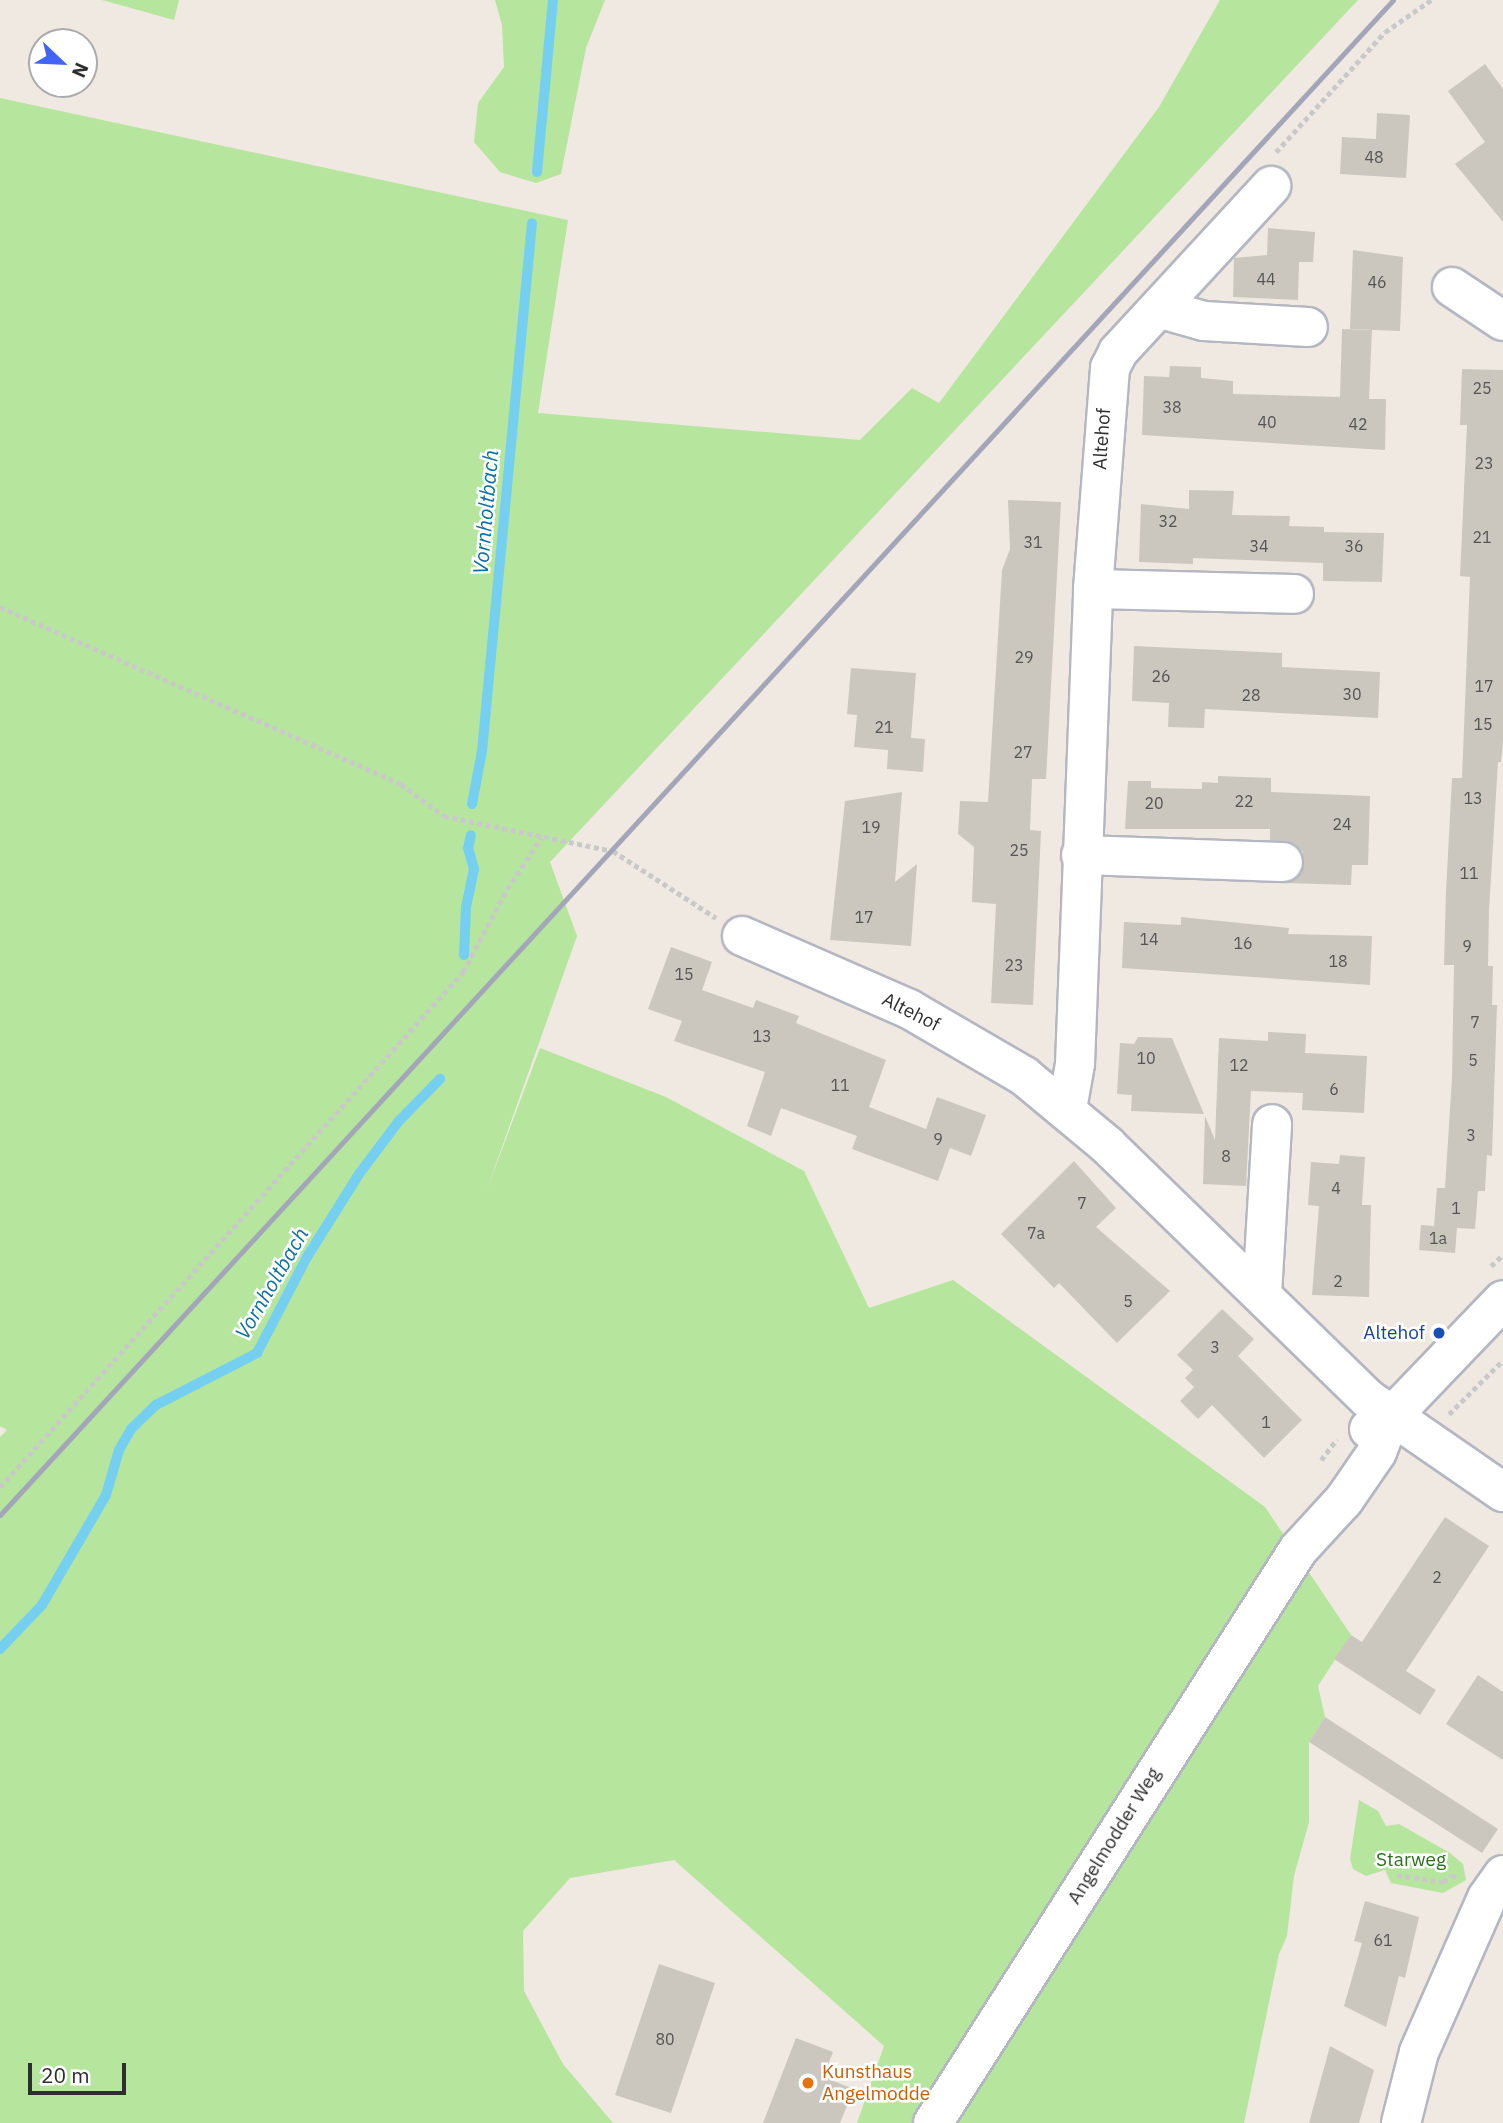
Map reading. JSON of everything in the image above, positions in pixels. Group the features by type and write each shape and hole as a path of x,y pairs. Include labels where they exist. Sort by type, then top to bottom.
{"street":[{"name":"Altehof","path":"1067,1109 1076,1064 1081,855 1093,590 1110,368 1118,352 1161,309 1271,186"},
{"path":"1452,287 1503,321"},
{"path":"1161,309 1204,321 1308,327"},
{"path":"1093,590 1294,594"},
{"path":"1081,855 1283,863"},
{"name":"Altehof","path":"743,936 909,1009 1024,1076 1067,1109 1390,1418 1503,1492"},
{"path":"1262,1294 1272,1124"},
{"name":"Angelmodder Weg","path":"933,2123 1298,1550 1323,1486 1358,1439 1390,1418 1503,1300"},
{"path":"1401,2123 1419,2052 1495,1887"}],"path":[{"path":"1385,32 1431,0"},
{"path":"0,607 401,784 444,816 541,838 597,845 612,851 743,936"},
{"path":"0,1487 463,972 507,889 541,838"},
{"path":"1423,1440 1503,1360"},
{"path":"1397,1875 1443,1882 1456,1875 1495,1887"}],"green space":[{"path":"102,0 179,0 174,20"},
{"path":"495,0 605,0 586,48 561,174 536,183 500,172 474,142 478,103 504,67 502,25"},
{"path":"1220,0 1358,0 550,862 577,936 486,1192 540,1048 666,1097 804,1171 869,1308 953,1280 1265,1507 1351,1635 1318,1686 1325,1717 1309,1742 1309,1822 1294,1876 1287,1936 1279,1954 1244,2123 857,2123 884,2046 674,1860 570,1878 523,1931 524,1991 563,2064 613,2123 0,2123 0,1437 7,1430 0,1426 0,98 568,220 538,413 860,440 912,388 939,403 1159,107"},
{"name":"Starweg","path":"1359,1800 1378,1811 1386,1826 1399,1824 1450,1853 1463,1864 1466,1880 1443,1893 1391,1883 1385,1870 1366,1876 1353,1869 1350,1859"}],"building":[{"path":"1485,64 1503,89 1503,222 1455,164 1485,142 1448,91"},
{"path":"1377,113 1410,115 1406,178 1340,174 1342,137 1376,139"},
{"path":"1268,228 1315,232 1313,262 1299,262 1298,300 1233,297 1234,258 1267,255"},
{"path":"1353,250 1403,257 1400,331 1350,329"},
{"path":"1342,329 1372,330 1369,399 1386,399 1385,450 1142,435 1144,376 1169,377 1170,366 1201,367 1201,378 1233,381 1233,394 1340,397"},
{"path":"1462,369 1503,370 1503,742 1501,762 1498,762 1489,911 1488,966 1493,966 1492,1005 1497,1005 1492,1156 1487,1155 1485,1191 1478,1191 1475,1229 1457,1228 1455,1253 1419,1250 1421,1225 1434,1226 1437,1188 1445,1188 1452,1078 1454,965 1444,965 1446,891 1452,778 1462,778 1470,577 1460,576 1467,425 1460,425"},
{"path":"1189,490 1234,491 1232,515 1290,516 1289,526 1324,527 1324,532 1384,533 1382,582 1323,581 1323,563 1193,558 1193,564 1139,562 1141,504 1189,509"},
{"path":"1008,500 1061,502 1046,779 1032,779 1030,830 1041,831 1033,1005 991,1003 996,904 972,902 974,847 958,834 960,801 988,802 1002,570 1010,549"},
{"path":"1134,646 1282,653 1282,667 1380,672 1378,718 1205,709 1204,728 1168,727 1169,703 1132,701"},
{"path":"851,668 916,673 911,738 925,739 923,772 887,769 888,750 854,747 857,715 847,714"},
{"path":"1218,776 1271,778 1271,792 1370,796 1368,865 1352,865 1351,885 1286,883 1302,873 1303,852 1294,843 1270,840 1270,829 1125,829 1128,781 1151,781 1151,788 1202,789 1202,782 1218,783"},
{"path":"902,792 895,882 917,864 911,946 830,940 845,801"},
{"path":"1181,917 1289,928 1288,934 1372,936 1370,985 1122,968 1124,922 1181,925"},
{"path":"671,947 712,962 702,990 753,1008 756,1000 799,1016 796,1023 886,1060 869,1107 926,1129 937,1097 986,1115 971,1156 950,1148 938,1181 852,1149 857,1136 781,1108 771,1136 747,1126 765,1072 674,1041 682,1021 648,1009"},
{"path":"1268,1032 1306,1034 1305,1053 1367,1056 1364,1113 1302,1110 1303,1093 1251,1091 1246,1186 1203,1184 1205,1116 1215,1140 1219,1038 1268,1041"},
{"path":"1138,1037 1172,1038 1204,1114 1131,1111 1132,1095 1117,1094 1120,1043 1134,1044"},
{"path":"1340,1155 1365,1157 1362,1205 1371,1205 1369,1297 1312,1295 1319,1206 1308,1205 1311,1162 1339,1164"},
{"path":"1074,1161 1116,1208 1096,1227 1170,1291 1117,1343 1059,1283 1054,1288 1001,1234"},
{"path":"1222,1309 1254,1339 1238,1356 1302,1420 1264,1458 1212,1405 1198,1419 1180,1401 1194,1387 1185,1378 1193,1370 1177,1355"},
{"path":"1445,1517 1489,1546 1406,1671 1436,1690 1420,1715 1334,1659 1351,1635 1362,1642"},
{"path":"1478,1675 1503,1692 1503,1760 1446,1724"},
{"path":"1325,1717 1498,1829 1482,1853 1309,1742"},
{"path":"1365,1901 1419,1917 1405,1978 1399,1976 1386,2027 1344,2006 1362,1943 1354,1941"},
{"path":"659,1964 715,1983 671,2113 615,2095"},
{"name":"Kunsthaus Angelmodde","path":"796,2038 833,2052 823,2077 854,2089 840,2123 763,2123"},
{"path":"1330,2046 1374,2070 1359,2123 1309,2123"}],"waterway":[{"name":"Vornholtbach","path":"537,172 553,0"},
{"name":"Vornholtbach","path":"472,804 482,751 532,223"},
{"name":"Vornholtbach","path":"464,955 466,907 474,869 468,848 471,835"},
{"name":"Vornholtbach","path":"0,1649 42,1605 106,1495 119,1450 131,1429 156,1405 257,1353 307,1257 359,1174 399,1121 440,1079"}],"railway":[{"path":"0,1515 1393,0"}],"place":[{"name":"Altehof","path":"1439,1333"},
{"name":"Kunsthaus Angelmodde","path":"808,2083"}]}
